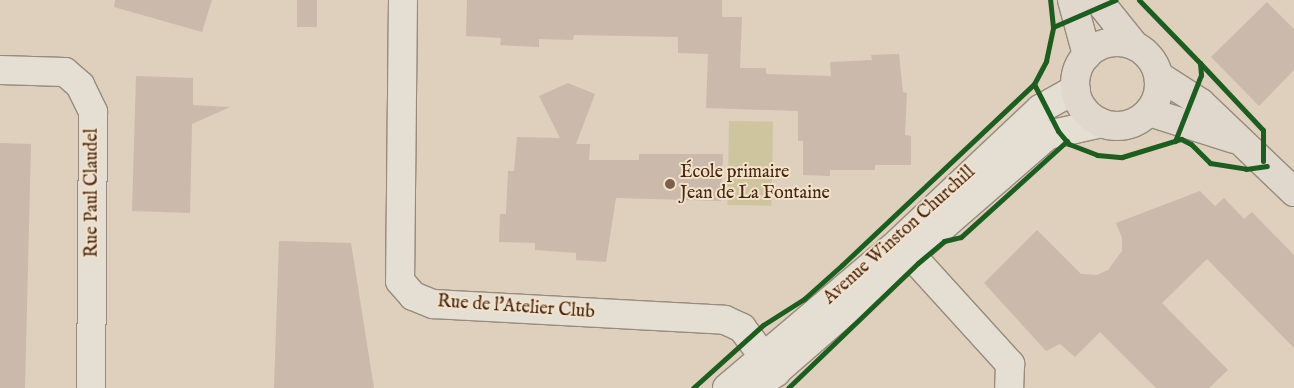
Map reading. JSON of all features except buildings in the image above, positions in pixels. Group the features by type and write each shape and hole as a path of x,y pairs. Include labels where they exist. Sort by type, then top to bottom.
{"main road":[{"path":"1072,0 1087,55"},
{"path":"1098,0 1135,46 1154,63 1159,76 1156,101 1148,112 1127,124 1102,123 1084,109 1076,89 1076,76 1087,55 1110,43 1135,46"},
{"path":"1159,76 1201,104 1245,143 1294,192"},
{"path":"1148,112 1245,143"}],"street":[{"name":"Rue de l'Atelier Club","path":"403,0 400,281 413,296 433,304 725,320 742,328 765,372"},
{"name":"Rue Paul Claudel","path":"0,70 65,72 80,85 93,112 91,388"},
{"name":"Avenue Winston Churchill","path":"905,249 1018,128 1046,105 1076,89"},
{"name":"Avenue Winston Churchill","path":"727,388 765,372 905,249 1048,134 1102,123"},
{"path":"905,249 1010,364 1010,388"}],"shaded area":[{"path":"729,121 773,122 772,206 728,205"}],"cycle path":[{"path":"693,388 763,325 804,299 1034,84 1046,61 1053,27 1050,0"},
{"path":"1053,27 1115,0"},
{"path":"1139,0 1200,63 1201,75 1175,141"},
{"path":"1200,63 1263,130 1263,161"},
{"path":"1034,84 1058,131 1069,144 1097,155 1122,157 1181,139 1191,144 1210,163 1246,169 1267,166"},
{"path":"788,388 918,263 944,241 961,237 1067,141"}],"place":[{"name":"École primaire Jean de La Fontaine","path":"670,184"}]}
